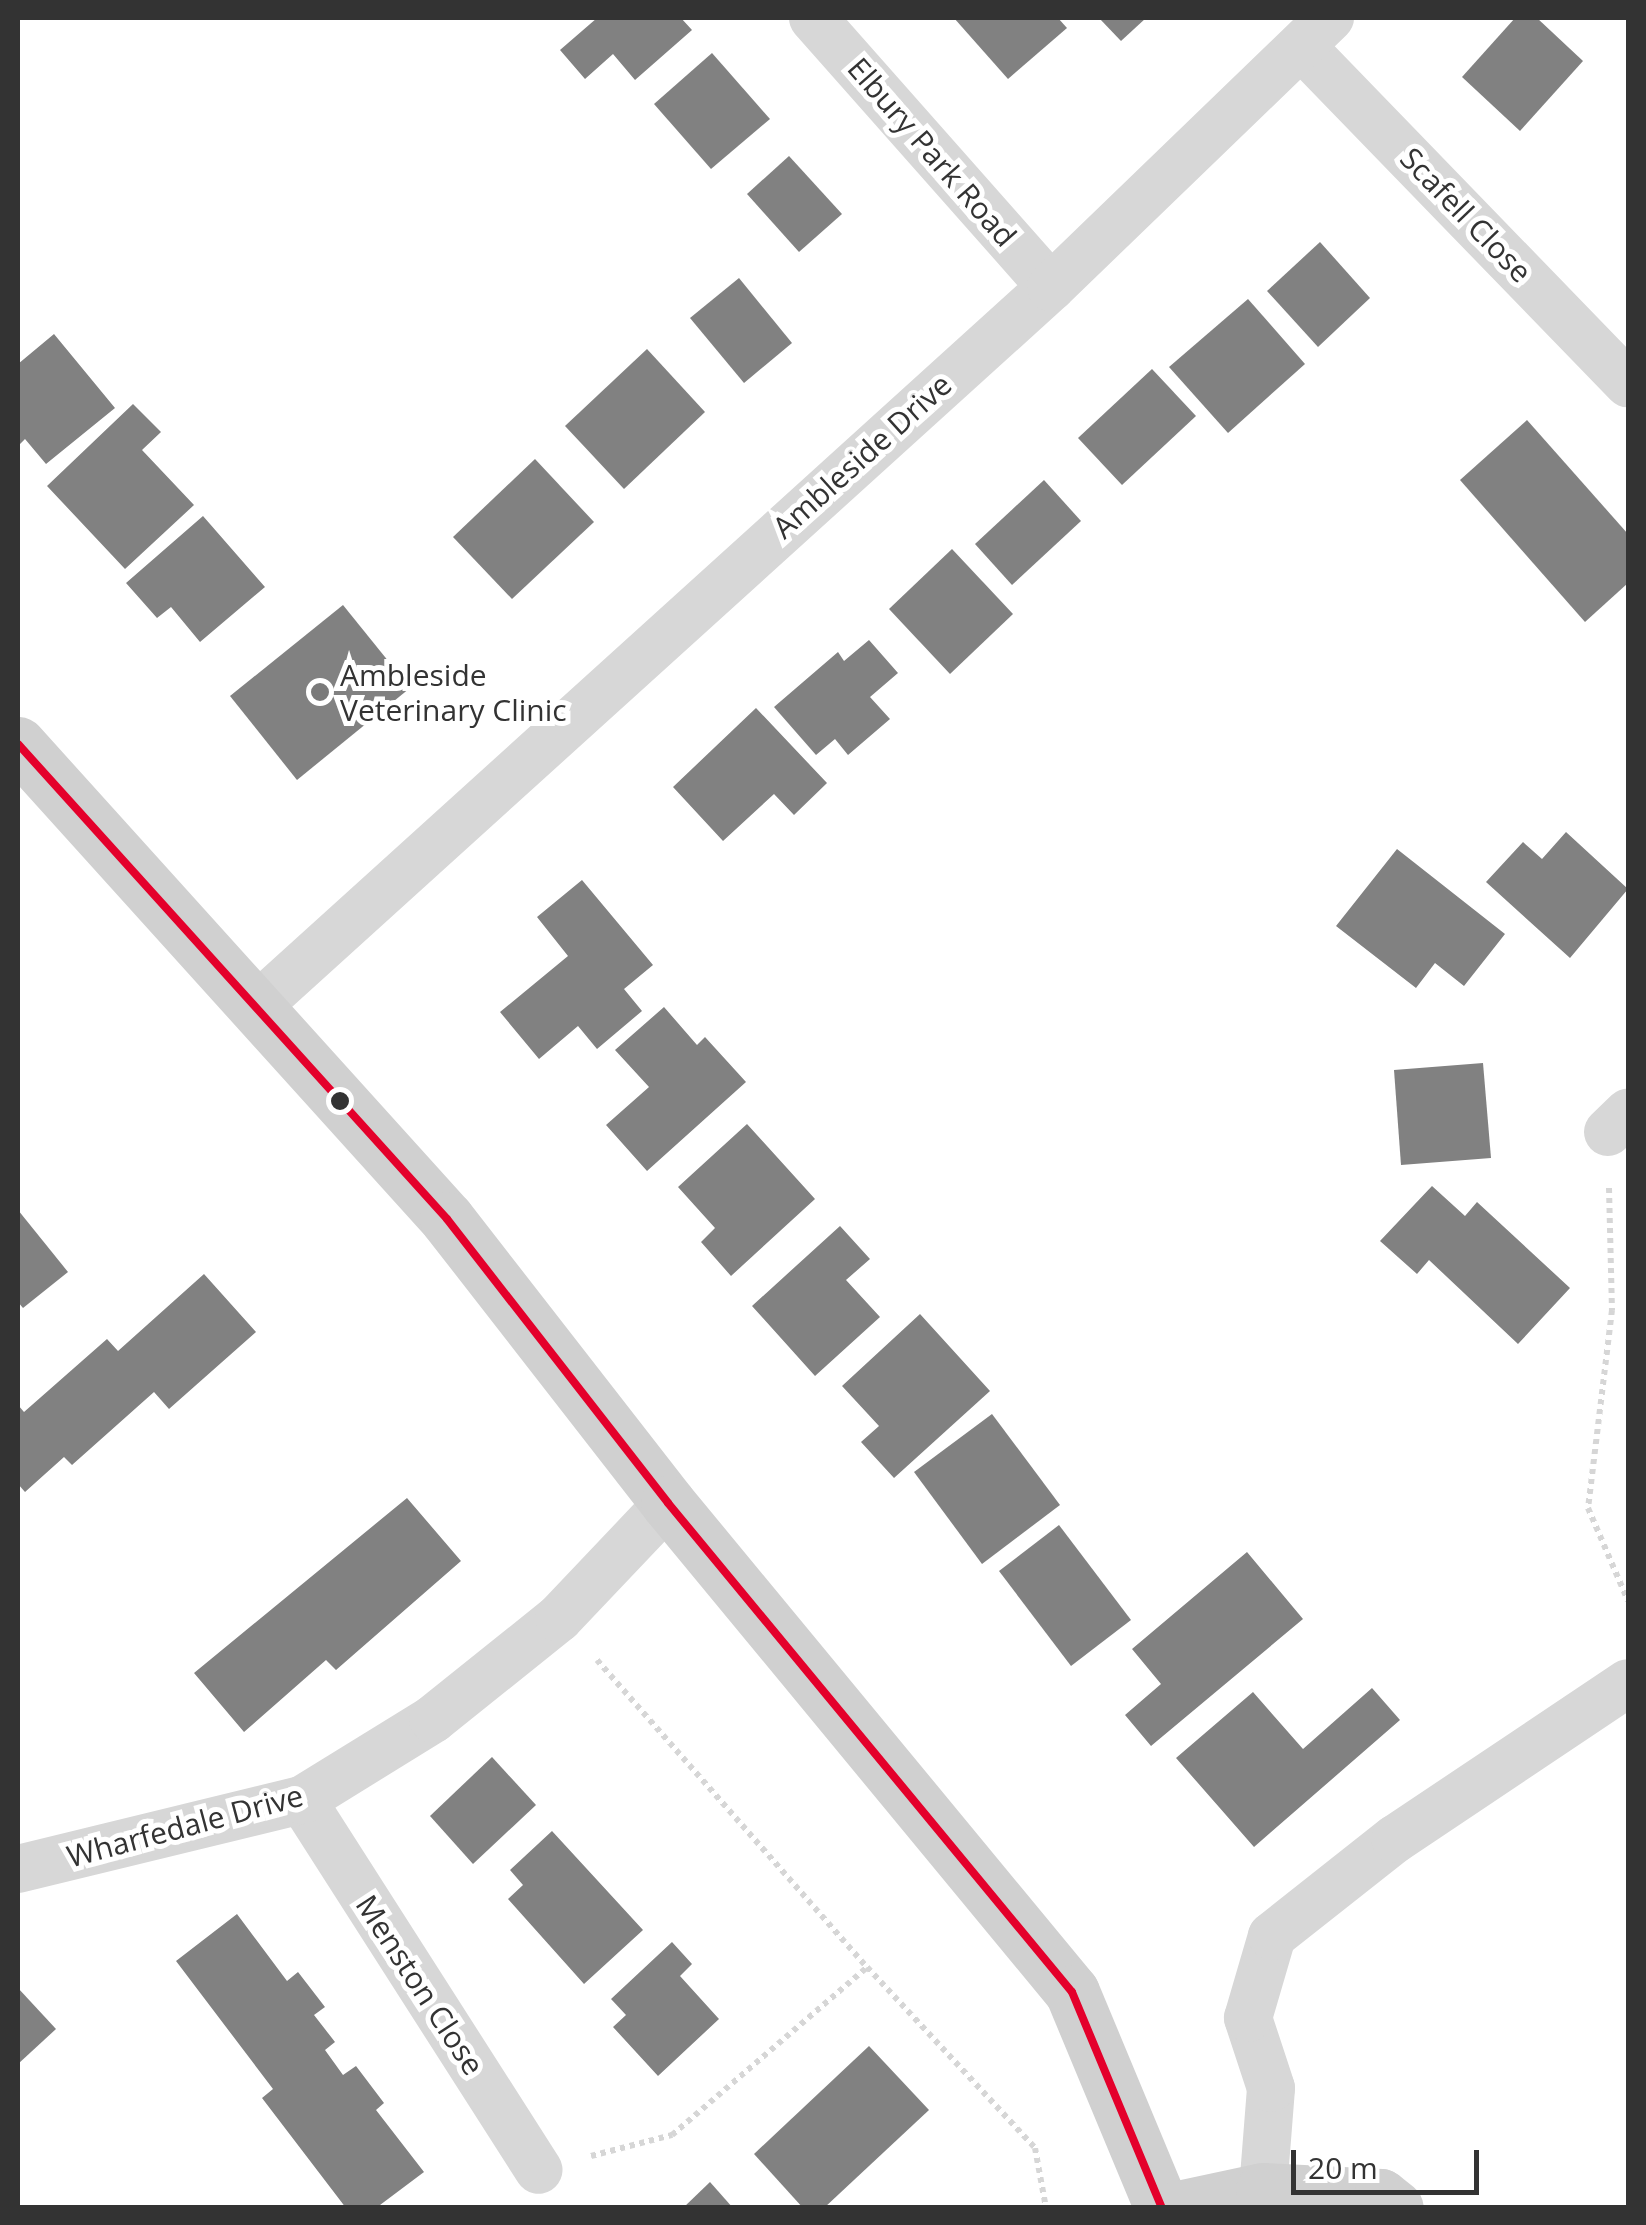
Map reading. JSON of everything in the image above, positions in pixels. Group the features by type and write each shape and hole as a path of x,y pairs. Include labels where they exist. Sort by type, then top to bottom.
{"main road":[{"path":"18,744 447,1219 668,1503 1072,1992 1162,2208"},
{"path":"1179,2208 1264,2190 1380,2196 1396,2208"}],"street":[{"name":"Elbury Park Road","path":"813,18 1051,287"},
{"name":"Ambleside Drive","path":"254,1009 1051,287 1316,32"},
{"name":"Scafell Close","path":"1316,32 1628,382"},
{"name":"Wharfedale Drive","path":"18,1869 302,1800 433,1719 559,1618 668,1503"},
{"path":"1264,2190 1270,2088 1248,2018 1272,1936 1395,1838 1628,1683"},
{"name":"Menston Close","path":"302,1800 539,2170"}],"path":[{"path":"1618,1122 1612,1310 1588,1508 1628,1601"},
{"path":"559,1618 868,1967 1035,2148 1046,2208"},
{"path":"539,2170 672,2135 868,1967"}],"building":[{"path":"597,18 681,18 692,30 635,80 613,54 585,79 560,50"},
{"path":"954,18 1058,18 1067,28 1008,79"},
{"path":"1099,18 1146,18 1121,41"},
{"path":"1515,18 1537,18 1583,61 1520,131 1462,77"},
{"path":"712,53 770,119 711,169 654,104"},
{"path":"789,156 842,214 799,252 747,194"},
{"path":"1320,242 1370,298 1318,347 1267,291"},
{"path":"739,278 792,343 744,383 690,318"},
{"path":"1248,299 1305,364 1228,433 1169,367"},
{"path":"54,334 115,408 46,464 25,439 18,446 18,364"},
{"path":"647,349 705,412 624,489 565,426"},
{"path":"1152,369 1196,416 1122,485 1078,438"},
{"path":"133,404 161,432 142,450 194,505 125,569 47,486"},
{"path":"1527,420 1628,534 1628,583 1585,622 1460,480"},
{"path":"535,459 594,522 512,599 453,537"},
{"path":"1044,480 1081,521 1012,585 975,544"},
{"path":"203,516 265,587 200,642 171,607 157,618 126,583"},
{"path":"952,549 1013,614 950,674 889,609"},
{"name":"Ambleside Veterinary Clinic","path":"343,605 410,688 297,780 230,696"},
{"path":"869,640 898,673 870,697 890,719 848,755 835,739 816,755 774,707 838,652 844,661"},
{"path":"756,708 827,783 794,815 774,794 723,841 673,787"},
{"path":"1566,832 1628,889 1570,958 1486,882 1523,842 1542,859"},
{"path":"1397,849 1505,934 1464,986 1435,963 1416,988 1336,926"},
{"path":"582,880 653,965 624,989 642,1011 597,1049 578,1026 539,1059 500,1012 568,956 537,917"},
{"path":"664,1007 697,1045 705,1037 746,1082 647,1171 606,1125 649,1087 615,1050"},
{"path":"1483,1063 1491,1158 1401,1165 1394,1070"},
{"path":"747,1124 815,1199 731,1276 701,1242 715,1228 678,1187"},
{"path":"1432,1186 1465,1216 1477,1202 1570,1288 1518,1344 1429,1260 1417,1274 1380,1241"},
{"path":"18,1210 68,1272 23,1308 18,1302"},
{"path":"840,1226 870,1259 846,1280 880,1317 815,1376 752,1306"},
{"path":"204,1274 256,1332 169,1409 154,1392 72,1465 64,1457 25,1492 18,1484 18,1405 24,1412 107,1339 118,1351"},
{"path":"920,1314 990,1391 894,1478 861,1442 879,1426 842,1386"},
{"path":"992,1414 1060,1505 982,1564 914,1472"},
{"path":"407,1498 461,1561 336,1670 326,1660 244,1732 194,1673"},
{"path":"1059,1525 1131,1620 1071,1666 999,1571"},
{"path":"1247,1552 1303,1619 1151,1746 1125,1715 1161,1684 1132,1649"},
{"path":"1372,1688 1400,1720 1254,1847 1176,1758 1253,1692 1303,1749"},
{"path":"492,1757 536,1805 473,1864 430,1816"},
{"path":"552,1831 643,1930 584,1984 508,1899 523,1885 510,1870"},
{"path":"237,1914 287,1981 298,1972 325,2007 314,2015 335,2042 325,2050 343,2075 356,2066 384,2103 376,2110 424,2172 376,2208 346,2208 262,2098 273,2089 176,1961"},
{"path":"672,1942 692,1964 680,1976 719,2019 658,2076 613,2027 626,2015 611,1999"},
{"path":"18,1988 56,2029 18,2064"},
{"path":"869,2046 929,2110 824,2208 803,2208 754,2154"},
{"path":"710,2182 733,2208 683,2208"}],"transit line":[{"path":"18,744 447,1219 668,1503 1072,1992 1162,2208"}],"place":[{"name":"Ambleside Veterinary Clinic","path":"320,692"}]}
